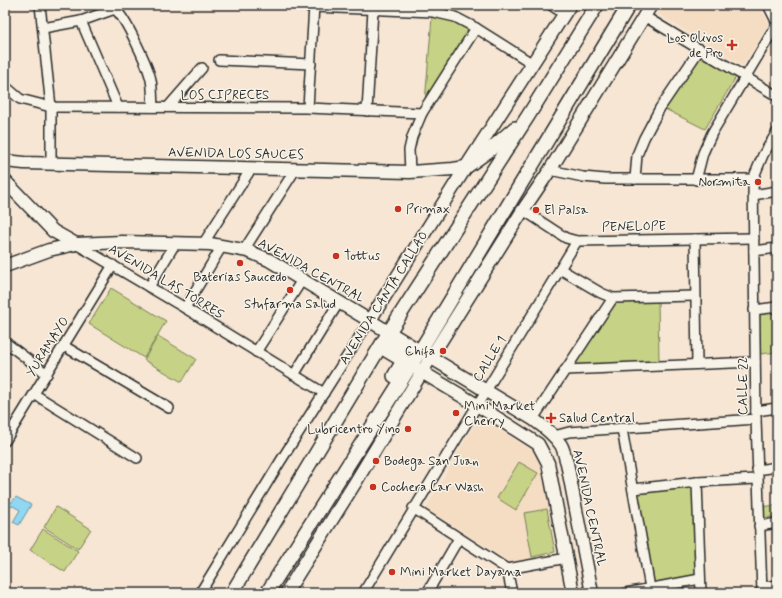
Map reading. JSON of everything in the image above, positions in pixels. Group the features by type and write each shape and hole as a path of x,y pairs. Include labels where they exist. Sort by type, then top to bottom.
{"main road":[{"name":"AVENIDA CANTA CALLAO","path":"232,593 389,332 528,116 597,5"},
{"path":"267,593 376,420 412,366 426,354 629,5"},
{"path":"466,167 491,149 528,116"},
{"path":"389,332 412,366"}],"street":[{"path":"40,5 52,107 51,164"},
{"path":"296,5 433,12 454,17 476,28 532,64"},
{"path":"551,5 567,10"},
{"path":"426,354 550,170 651,5"},
{"path":"696,180 703,154 712,133 777,24 768,5"},
{"path":"308,108 314,6"},
{"path":"43,28 81,21 116,10 120,13 141,54 151,78 153,107"},
{"path":"367,111 373,10"},
{"name":"AVENIDA CANTA CALLAO","path":"200,593 280,462 567,10"},
{"path":"644,16 777,96"},
{"path":"81,21 118,107"},
{"path":"410,172 409,150 412,137 422,112 476,28"},
{"path":"635,179 637,155 644,138 660,108 700,49"},
{"path":"219,60 311,64"},
{"path":"168,107 202,68"},
{"name":"LOS CIPRECES","path":"5,86 20,99 27,102 52,107 308,108 422,112"},
{"path":"550,170 583,177 753,180 763,155 776,133"},
{"name":"AVENIDA LOS SAUCES","path":"5,161 51,164 410,172 466,167"},
{"path":"203,244 251,169"},
{"path":"244,250 295,170"},
{"name":"CALLE 22","path":"753,180 757,474 762,590"},
{"name":"AVENIDA LAS TORRES","path":"5,181 53,231 185,308 324,394"},
{"path":"753,195 777,191"},
{"name":"PENELOPE","path":"523,210 566,238 577,241 754,238"},
{"path":"695,239 697,364"},
{"name":"CALLE 1","path":"363,593 413,508 577,241"},
{"name":"AVENIDA CENTRAL","path":"5,266 49,250 76,244 122,242 203,244 222,246 244,250 269,260 533,419 554,436 562,446 567,463 592,593"},
{"path":"149,287 175,244"},
{"path":"185,308 222,246"},
{"path":"754,251 777,248"},
{"name":"YURAMAYO","path":"5,441 9,426 34,394 47,374 113,265"},
{"path":"560,269 601,294 613,298 695,296"},
{"path":"256,352 302,280"},
{"path":"533,419 613,298"},
{"path":"294,375 339,302"},
{"path":"754,310 777,307"},
{"path":"5,342 47,374"},
{"path":"64,346 169,408"},
{"path":"380,347 538,444 548,464 574,593"},
{"path":"566,370 755,362"},
{"path":"286,593 355,483 412,366"},
{"path":"34,394 137,458"},
{"path":"554,436 569,432 622,429 756,415 777,408"},
{"path":"622,429 650,588"},
{"path":"633,489 757,474 777,467"},
{"path":"697,482 701,593"},
{"path":"413,508 507,569 566,558"},
{"path":"759,526 777,524"},
{"path":"427,593 459,538"},
{"path":"507,569 512,593"},
{"path":"626,593 700,578"},
{"path":"762,590 777,585"}],"shaded area":[{"name":"Los Olivos de Pro","path":"664,5 760,5 769,24 743,66 658,14"},
{"path":"479,416 532,450 537,457 542,471 556,552 511,563 426,508"}],"green space":[{"path":"432,17 453,20 470,30 425,102"},
{"path":"698,55 736,77 705,129 665,109"},
{"path":"111,288 166,321 144,358 89,324"},
{"path":"615,300 658,300 659,361 573,367"},
{"path":"777,306 777,352 760,354 759,309"},
{"path":"158,336 196,359 182,382 144,360"},
{"path":"519,462 538,473 516,510 497,498"},
{"path":"694,486 696,576 652,584 637,493"},
{"path":"777,505 777,516 763,518 761,507"},
{"path":"56,507 91,529 78,549 44,527"},
{"path":"547,509 555,552 532,557 524,513"},
{"path":"43,529 78,551 65,572 30,550"}],"water":[{"path":"16,497 31,505 19,525 13,522 20,510 13,506 9,507 8,504"}],"place":[{"name":"Los Olivos de Pro","path":"732,45"},
{"name":"Normita","path":"758,182"},
{"name":"Primax","path":"398,209"},
{"name":"El Palsa","path":"536,210"},
{"name":"Tottus","path":"336,256"},
{"name":"Baterias Saucedo","path":"240,263"},
{"name":"Stufarma Salud","path":"290,290"},
{"name":"Chifa","path":"443,351"},
{"name":"Mini Market Cherry","path":"456,413"},
{"name":"Salud Central","path":"551,418"},
{"name":"Lubricentro Yino","path":"408,429"},
{"name":"Bodega San Juan","path":"376,461"},
{"name":"Cochera Car Wash","path":"373,487"},
{"name":"Mini Market Dayana","path":"392,572"}]}
